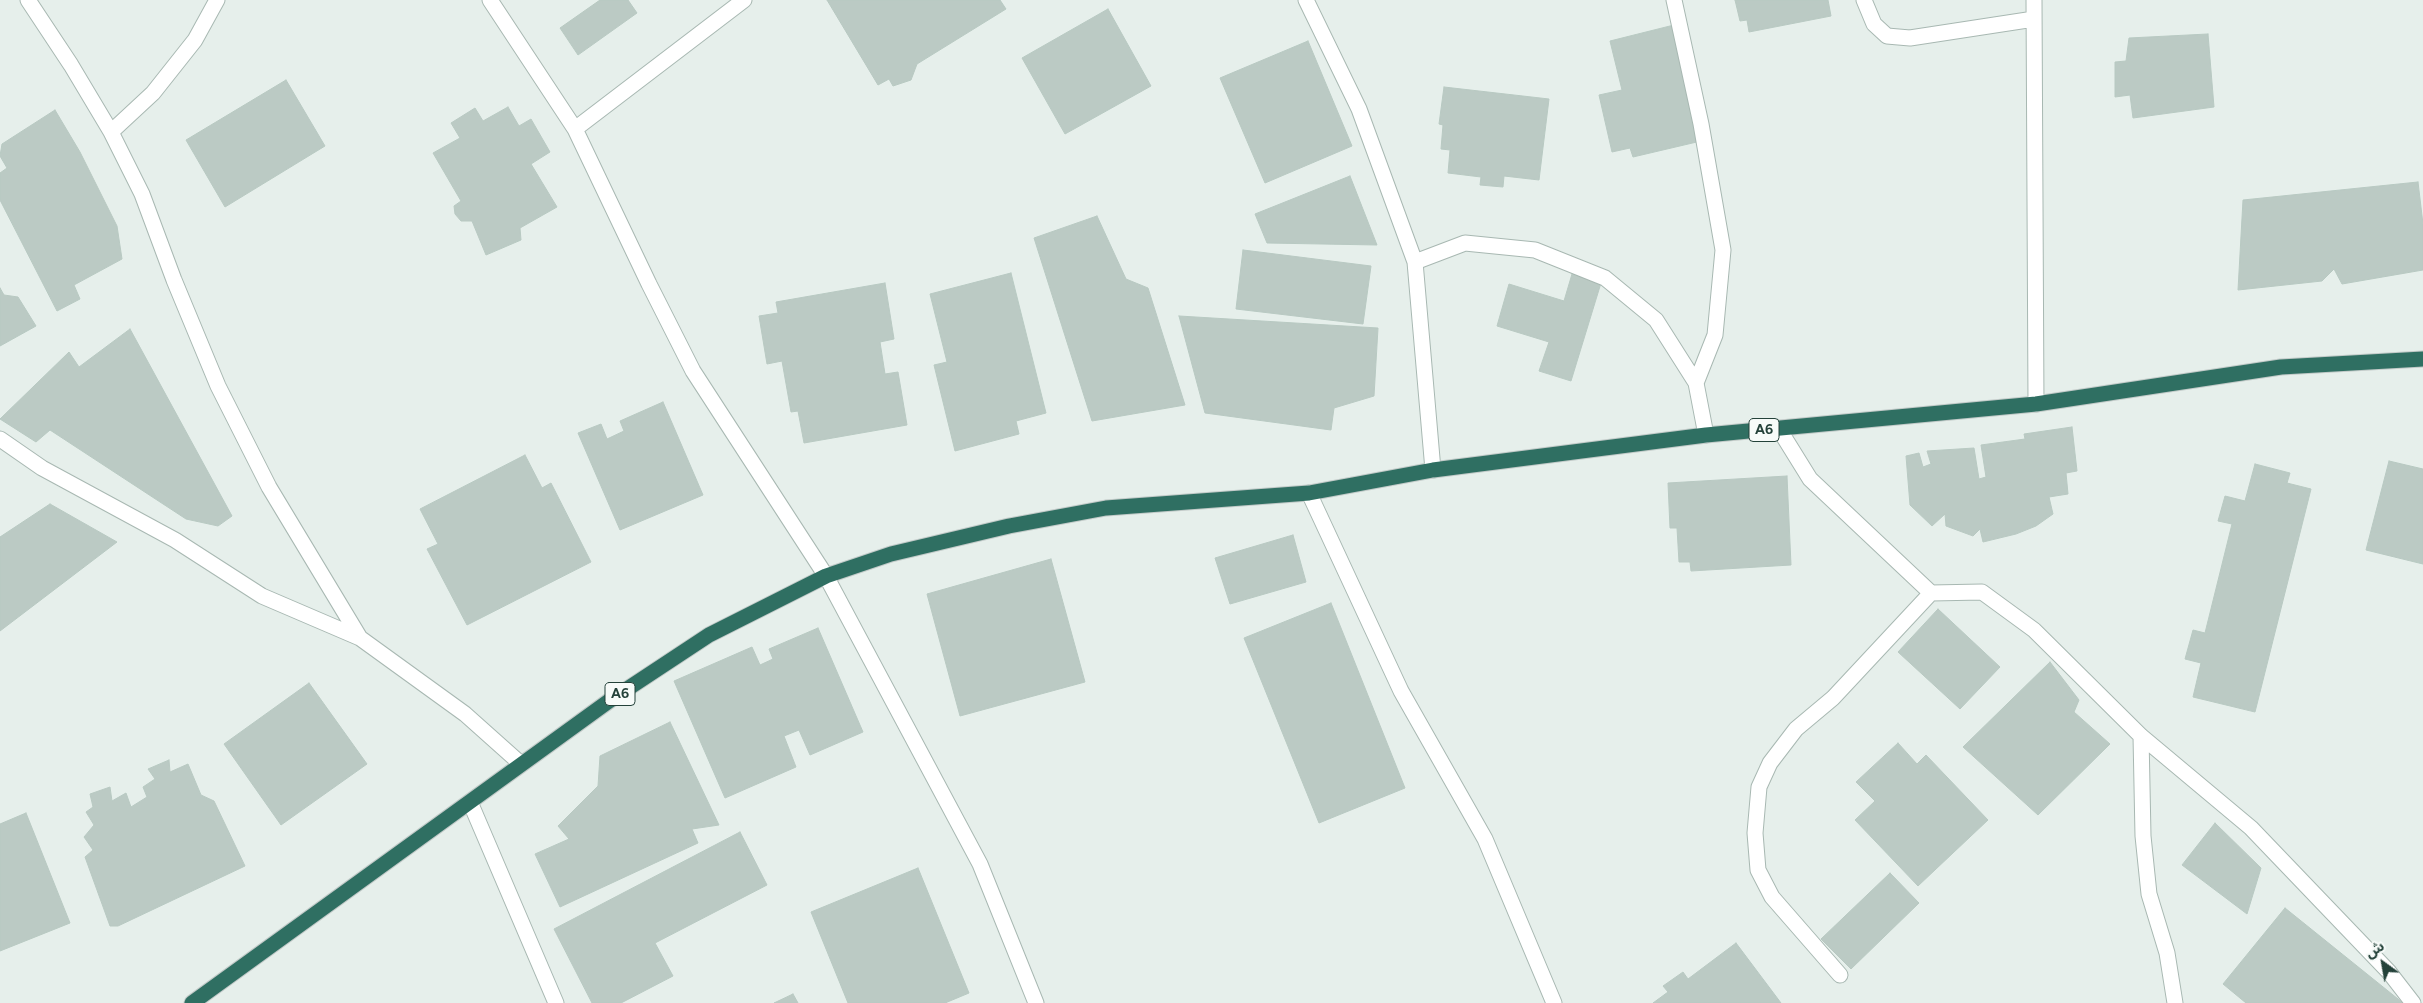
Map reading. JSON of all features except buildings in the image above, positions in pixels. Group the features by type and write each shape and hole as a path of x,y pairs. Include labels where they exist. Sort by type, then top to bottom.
{"highway":[{"name":"A6","path":"199,1001 521,764 609,701 709,635 826,576 891,554 1000,528 1106,508 1309,493 1433,470 1779,428 2036,404 2281,367 2423,359"}],"street":[{"path":"28,0 71,65 111,132 142,194 174,280 218,386 269,487 360,638"},
{"path":"111,132 153,93 195,40 217,0"},
{"path":"490,0 575,129 693,371 826,576 980,864 1036,1003"},
{"path":"575,129 744,0"},
{"path":"1306,0 1359,109 1415,262 1433,470"},
{"path":"1674,0 1701,124 1723,250 1715,335 1696,382"},
{"path":"1864,0 1874,24 1887,36 1910,38 2034,19"},
{"path":"2034,0 2036,404"},
{"path":"1415,262 1465,243 1535,250 1605,278 1656,320 1696,382 1706,436"},
{"path":"1779,428 1810,479 1931,593 1982,592 2034,630 2141,736 2251,828 2389,972 2412,1003"},
{"path":"0,439 42,468 175,540 262,596 360,638 465,714 521,764"},
{"path":"1309,493 1401,691 1485,839 1554,1003"},
{"path":"1840,975 1772,897 1758,870 1755,833 1759,787 1770,763 1796,729 1832,698 1931,593"},
{"path":"2141,736 2143,836 2150,894 2167,953 2175,1003"},
{"path":"470,802 556,1003"}]}
